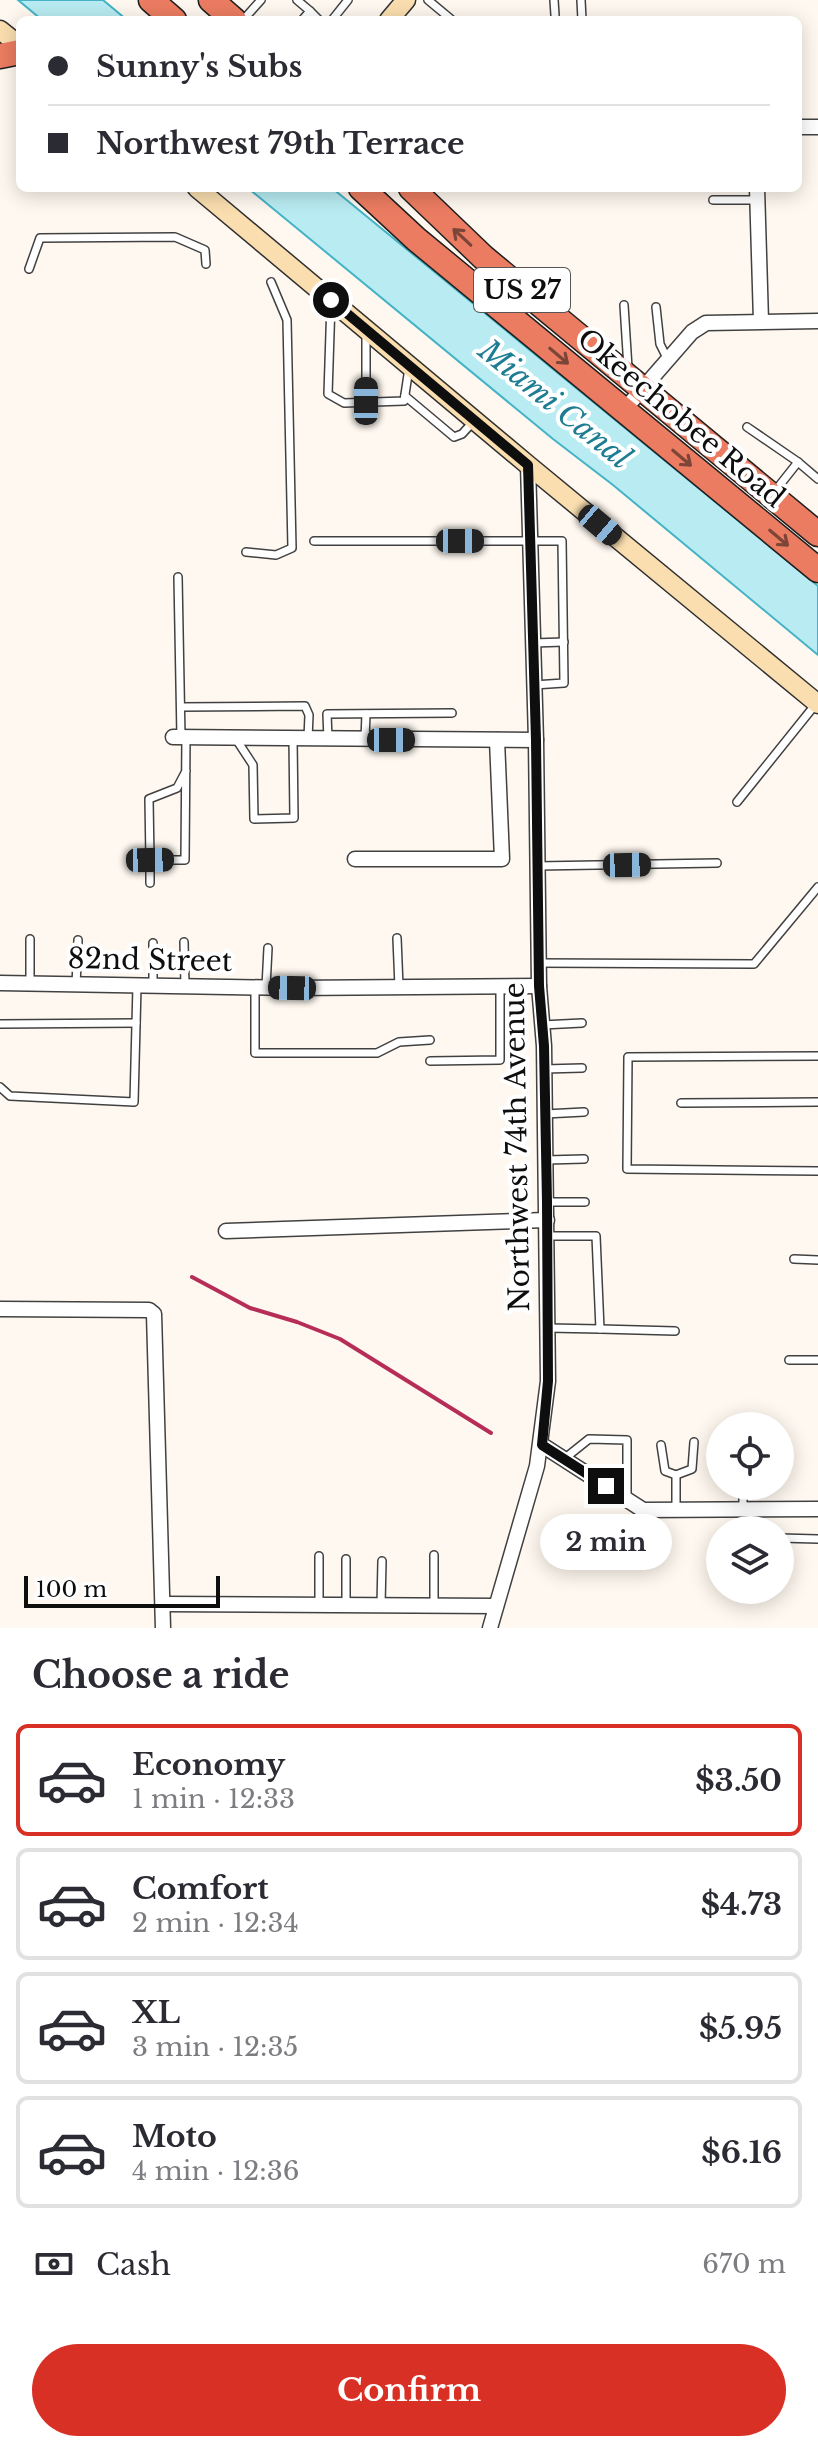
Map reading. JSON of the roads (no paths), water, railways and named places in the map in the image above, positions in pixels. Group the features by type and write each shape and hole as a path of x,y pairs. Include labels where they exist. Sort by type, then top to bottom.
{"highway":[{"path":"151,0 169,16"},
{"path":"211,0 229,16"},
{"name":"Okeechobee Road","path":"365,192 416,239 818,570"},
{"name":"Okeechobee Road","path":"415,192 483,257 818,534"}],"street":[{"path":"392,16 406,0"},
{"path":"0,30 16,43"},
{"path":"202,192 817,703"},
{"path":"757,194 761,321"},
{"path":"624,410 635,384 668,360 692,332 706,323 818,321"},
{"name":"Northwest 74th Avenue","path":"490,1628 542,1445 548,1381 547,1202 538,963 536,740 528,465"},
{"path":"180,737 536,740"},
{"path":"355,859 502,859 497,740"},
{"name":"82nd Street","path":"0,983 260,987 539,986"},
{"path":"226,1231 547,1220"},
{"path":"0,1309 149,1310 154,1314 163,1628"},
{"path":"542,1445 643,1510 818,1509"},
{"path":"163,1604 496,1606"}],"lane":[{"path":"247,16 261,0"},
{"path":"297,0 315,16"},
{"path":"335,16 348,0"},
{"path":"428,0 447,16"},
{"path":"554,0 555,15"},
{"path":"306,16 310,11"},
{"path":"713,200 757,194"},
{"path":"29,269 40,238 175,237 205,250 206,264"},
{"path":"246,552 276,555 292,548 287,320 271,282"},
{"path":"331,300 328,394 344,403 404,401 410,366"},
{"path":"624,305 635,384"},
{"path":"656,307 660,344 668,360"},
{"path":"366,329 366,401"},
{"path":"405,396 454,437 462,434 475,421"},
{"path":"747,427 818,479"},
{"path":"771,495 798,462"},
{"path":"314,541 562,541 564,683 534,685"},
{"path":"150,860 185,860 186,771 180,737 178,577"},
{"path":"533,643 564,642"},
{"path":"737,802 817,703"},
{"path":"181,707 305,706 309,715 301,739 294,818 254,819 253,765 236,739"},
{"path":"328,739 327,714 452,713"},
{"path":"365,739 366,714"},
{"path":"150,883 149,799 177,788 186,771"},
{"path":"537,866 717,863"},
{"path":"538,963 754,964 818,887"},
{"path":"397,938 399,987"},
{"path":"30,939 30,984"},
{"path":"76,985 78,940"},
{"path":"184,942 185,986"},
{"path":"153,943 153,986"},
{"path":"268,948 260,987 255,1053 377,1053 399,1042 430,1040"},
{"path":"0,1087 10,1096 134,1102 137,986"},
{"path":"430,1061 500,1060 500,986"},
{"path":"0,1024 136,1023"},
{"path":"542,1025 582,1023"},
{"path":"818,1056 628,1057 627,1169 818,1171"},
{"path":"544,1069 582,1068"},
{"path":"681,1103 818,1102"},
{"path":"545,1114 584,1112"},
{"path":"546,1160 584,1159"},
{"path":"547,1202 585,1202"},
{"path":"547,1236 596,1236 600,1329"},
{"path":"794,1259 818,1260"},
{"path":"548,1328 675,1331"},
{"path":"789,1360 818,1360"},
{"path":"564,1459 589,1439 627,1440 627,1499"},
{"path":"661,1445 665,1471 676,1475 692,1469 694,1442"},
{"path":"676,1475 676,1510"},
{"path":"743,1500 743,1509"},
{"path":"794,1538 818,1539"},
{"path":"434,1555 434,1606"},
{"path":"319,1556 319,1605"},
{"path":"346,1559 346,1605"},
{"path":"381,1605 382,1561"}],"water":[{"path":"18,0 103,0 122,16 37,16"},
{"name":"Miami Canal","path":"253,192 337,192 818,586 818,655"}],"railway":[{"path":"192,1277 250,1308 340,1339 491,1433"}]}
